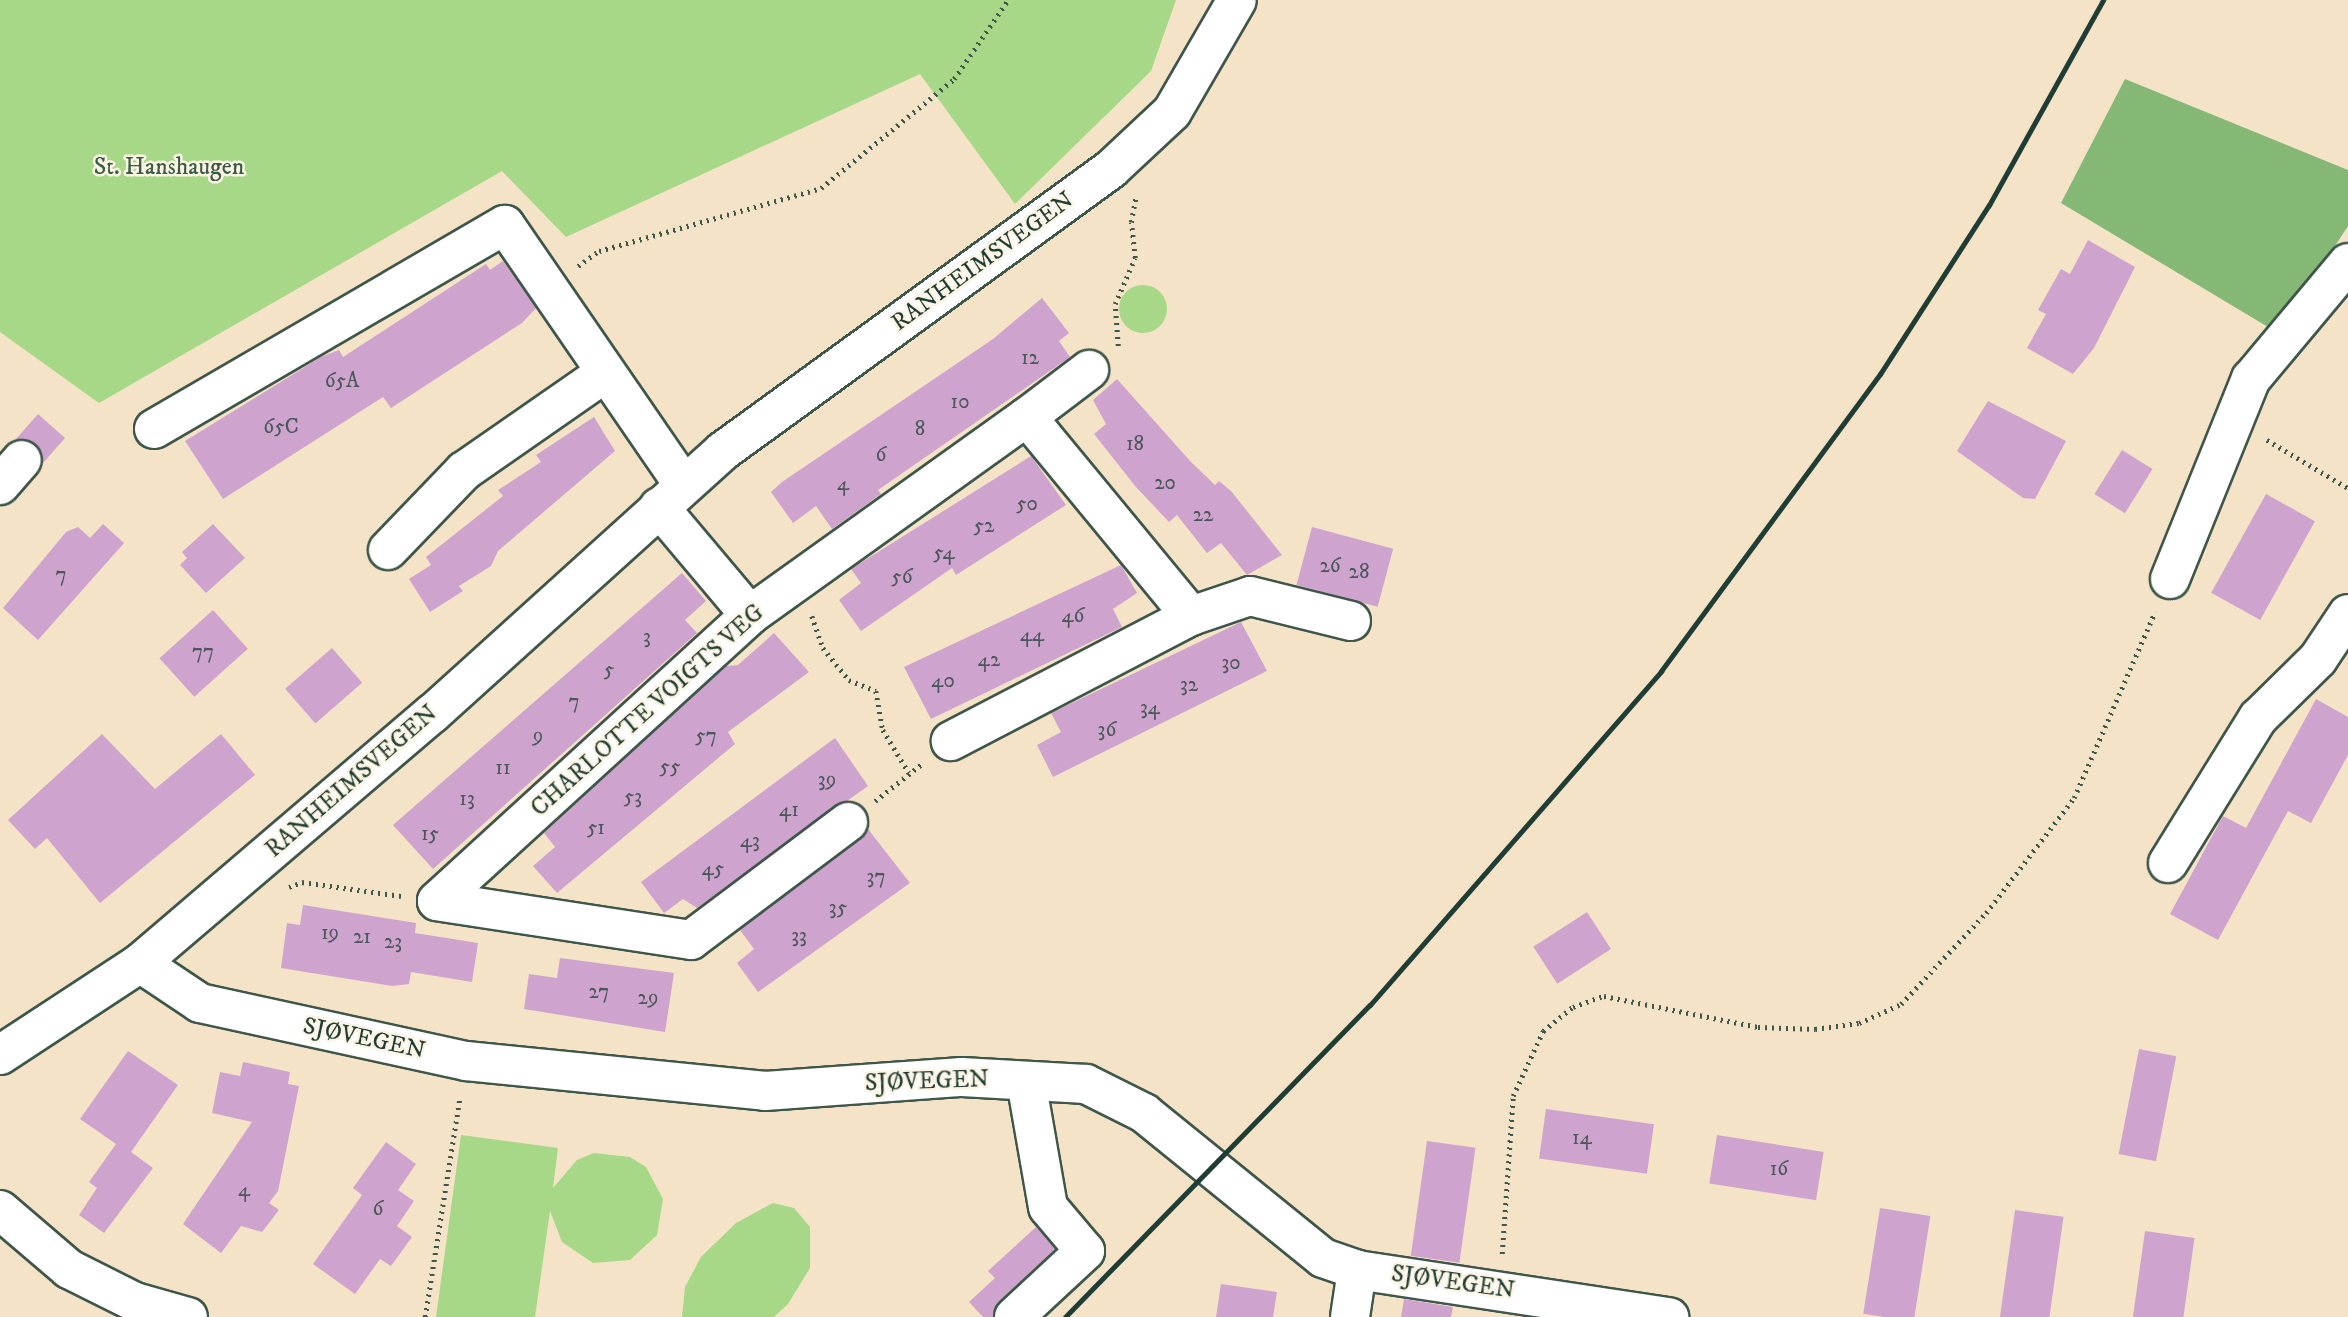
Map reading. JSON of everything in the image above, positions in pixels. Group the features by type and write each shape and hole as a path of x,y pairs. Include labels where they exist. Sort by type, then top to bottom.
{"street":[{"name":"RANHEIMSVEGEN","path":"0,1055 140,963 235,883 671,495 1128,154 1172,112 1237,0"},
{"path":"154,429 505,225 606,373 671,495 750,615"},
{"path":"2170,579 2251,379 2348,262"},
{"name":"CHARLOTTE VOIGTS VEG","path":"437,901 750,615 797,584 1089,370"},
{"path":"388,550 464,471 606,373"},
{"path":"1027,417 1191,616"},
{"path":"951,741 1191,616 1250,597 1350,621"},
{"path":"2168,863 2258,718 2318,659 2348,614"},
{"path":"437,901 691,940 848,822"},
{"name":"SJØVEGEN","path":"140,963 200,1003 466,1061 765,1091 962,1077 1086,1084 1144,1113 1323,1258 1357,1270 1499,1289 1669,1317"},
{"path":"1014,1317 1085,1251 1048,1207 1026,1081"},
{"path":"0,1210 69,1269 135,1302 188,1317"},
{"path":"1350,1317 1357,1270"}],"path":[{"path":"548,286 599,251 821,188 954,79 1008,0"},
{"path":"1089,370 1118,346 1115,304 1135,258 1131,222 1144,176 1128,154"},
{"path":"2236,421 2348,488"},
{"path":"1499,1289 1513,1096 1543,1031 1573,1007 1604,996 1758,1027 1815,1029 1859,1023 1901,1003 1986,913 2074,798 2170,579"},
{"path":"797,584 823,648 849,680 876,691 883,730 909,774"},
{"path":"848,822 951,741"},
{"path":"235,883 270,894 302,882 437,901"},
{"path":"425,1317 466,1061"}],"green space":[{"name":"St. Hanshaugen","path":"0,0 1176,0 1151,71 1015,204 920,74 566,237 502,171 99,403 0,332"},
{"path":"2125,79 2348,170 2348,226 2278,333 2061,203"},
{"path":"1143,285 1160,292 1167,309 1160,326 1143,333 1126,326 1119,309 1126,292"},
{"path":"461,1135 558,1148 553,1188 577,1160 594,1153 630,1157 646,1167 663,1199 657,1235 630,1260 593,1263 562,1242 550,1211 535,1317 436,1317"},
{"path":"773,1203 794,1208 810,1227 810,1268 788,1304 774,1317 682,1317 685,1287 701,1257 736,1223"}],"building":[{"path":"2088,240 2135,267 2094,348 2073,374 2027,348 2046,314 2038,310 2061,269 2070,274"},
{"path":"503,261 536,308 522,323 391,408 383,397 223,499 185,441 321,357 339,350 343,357 486,264 490,270"},
{"path":"1042,298 1069,333 1059,341 1070,357 878,490 881,494 832,529 816,506 793,523 771,492 782,482 993,339"},
{"path":"1117,379 1191,462 1215,485 1219,481 1231,491 1282,555 1247,575 1221,543 1207,553 1177,515 1169,522 1136,487 1094,434 1106,424 1093,400"},
{"path":"1988,401 2066,441 2035,499 2023,498 1957,451"},
{"path":"38,414 65,438 43,463 37,444 16,439"},
{"path":"594,417 615,451 498,551 491,566 459,586 463,591 430,612 409,579 431,565 426,557 503,496 498,490 541,462 536,455"},
{"path":"2122,450 2153,469 2125,513 2094,494"},
{"path":"1031,456 1066,505 956,575 952,568 861,631 839,600 861,583 851,569"},
{"path":"2266,494 2315,521 2260,620 2211,593"},
{"path":"103,524 124,543 38,640 3,608 66,532 78,527 90,538"},
{"path":"213,524 245,558 206,593 180,565 187,558 182,552"},
{"path":"1312,527 1393,549 1378,607 1296,585"},
{"path":"1121,565 1137,593 1113,609 1122,627 931,719 904,667"},
{"path":"682,573 706,601 685,620 697,633 433,869 393,825"},
{"path":"213,610 248,649 194,697 159,658"},
{"path":"1241,622 1267,671 1053,777 1037,745 1061,732 1051,713"},
{"path":"774,633 809,672 728,732 735,744 557,893 533,866 555,847 544,833 726,666 738,665"},
{"path":"332,648 362,683 315,723 285,689"},
{"path":"2316,699 2348,717 2348,755 2311,823 2288,811 2218,940 2170,914 2223,816 2246,828"},
{"path":"102,734 155,789 221,734 255,775 100,903 47,838 35,849 8,820"},
{"path":"835,738 868,786 697,908 683,899 664,913 641,882"},
{"path":"868,829 910,883 758,992 737,963 754,949 740,930"},
{"path":"303,905 416,923 415,933 478,943 472,982 411,972 409,984 392,986 281,968 287,923 300,925"},
{"path":"1587,912 1611,949 1557,984 1533,947"},
{"path":"560,958 674,973 665,1032 524,1009 529,974 557,978"},
{"path":"2139,1049 2176,1056 2156,1161 2119,1154"},
{"path":"128,1051 178,1085 131,1152 153,1168 104,1233 79,1215 97,1188 89,1182 116,1144 80,1119"},
{"path":"243,1062 290,1072 288,1084 299,1086 278,1191 269,1203 279,1210 262,1232 241,1226 221,1253 183,1224 252,1122 212,1113 220,1072 240,1076"},
{"path":"1546,1109 1654,1124 1647,1174 1539,1159"},
{"path":"1717,1135 1824,1152 1816,1200 1709,1183"},
{"path":"1427,1141 1476,1148 1459,1263 1411,1256"},
{"path":"386,1142 416,1164 398,1190 414,1201 397,1226 412,1237 391,1266 380,1259 355,1294 313,1264 362,1195 353,1188"},
{"path":"1880,1208 1930,1216 1914,1317 1863,1314"},
{"path":"2015,1210 2064,1217 2049,1317 2000,1317"},
{"path":"1036,1227 1055,1249 999,1301 993,1317 983,1317 969,1302 995,1278 988,1271"},
{"path":"2145,1231 2195,1238 2183,1317 2133,1317"},
{"path":"1221,1284 1277,1292 1273,1317 1216,1317"},
{"path":"1404,1299 1453,1307 1451,1317 1401,1317"}],"railway":[{"path":"1065,1317 1370,1005 1661,671 1880,374 1989,205 2103,0"}]}
